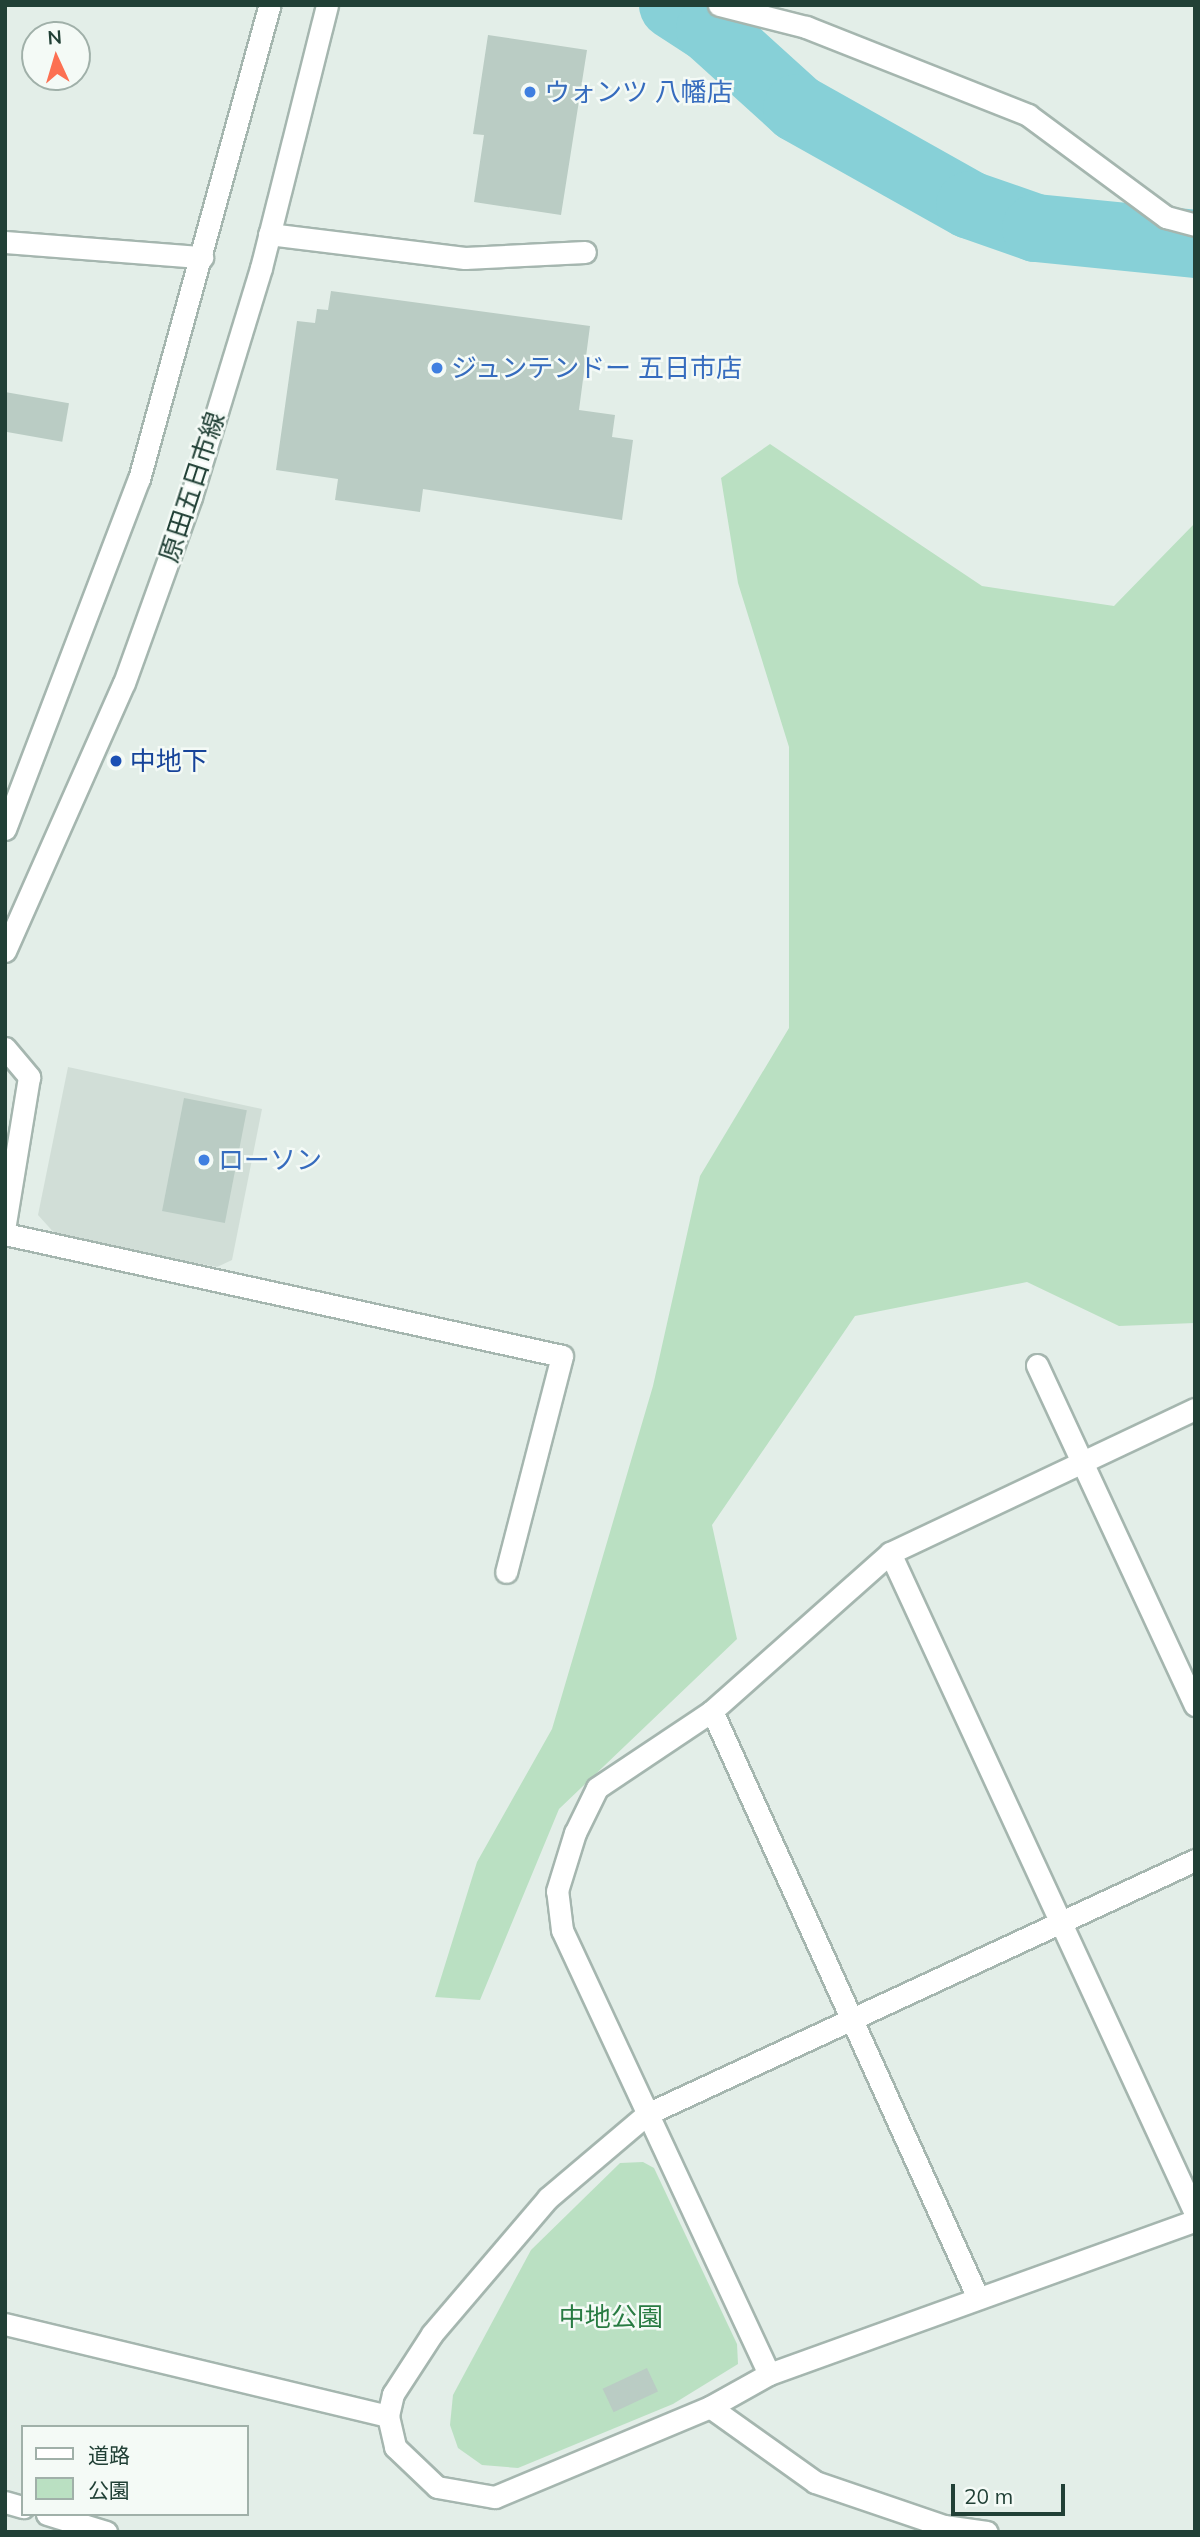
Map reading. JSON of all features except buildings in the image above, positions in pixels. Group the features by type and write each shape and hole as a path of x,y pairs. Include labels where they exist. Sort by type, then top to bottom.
{"street":[{"name":"原田五日市線","path":"5,829 107,573 202,257 270,5"},
{"name":"原田五日市線","path":"5,951 128,670 191,497 270,234 327,5"},
{"path":"719,5 806,27 1028,115 1166,217 1195,225"},
{"path":"270,234 466,258 585,252"},
{"path":"5,242 202,257"},
{"path":"5,1048 29,1077 5,1224"},
{"path":"5,1234 562,1356 506,1572"},
{"path":"1037,1365 1195,1705"},
{"path":"769,2374 562,1930 557,1891 597,1788 712,1711 890,1553 1195,1409"},
{"path":"890,1553 1195,2213"},
{"path":"712,1711 978,2298"},
{"path":"1195,1860 1062,1925 647,2114 594,2154 486,2265 408,2370 388,2416 395,2447 411,2468 437,2487 495,2497 710,2407 769,2374 1195,2221"},
{"path":"5,2324 388,2416"},
{"path":"710,2407 815,2482 943,2529 987,2532"},
{"path":"54,2516 106,2532"}],"shaded area":[{"path":"68,1067 262,1109 232,1260 217,1267 57,1236 38,1215"}],"green space":[{"path":"770,444 982,586 1114,606 1195,523 1195,1323 1119,1326 1027,1282 855,1316 712,1525 737,1639 559,1809 480,2000 435,1997 477,1862 552,1729 653,1386 700,1176 789,1028 789,747 738,583 721,478"},
{"name":"中地公園","path":"643,2162 654,2168 737,2344 738,2364 673,2404 518,2468 482,2465 458,2448 450,2425 453,2395 531,2250 620,2163"}],"waterway":[{"path":"673,5 710,29 797,108 970,205 1036,228 1195,244"}],"place":[{"name":"ウォンツ 八幡店","path":"530,92"},
{"name":"ジュンテンドー 五日市店","path":"437,368"},
{"name":"中地下","path":"116,761"},
{"name":"ローソン","path":"204,1160"}]}
